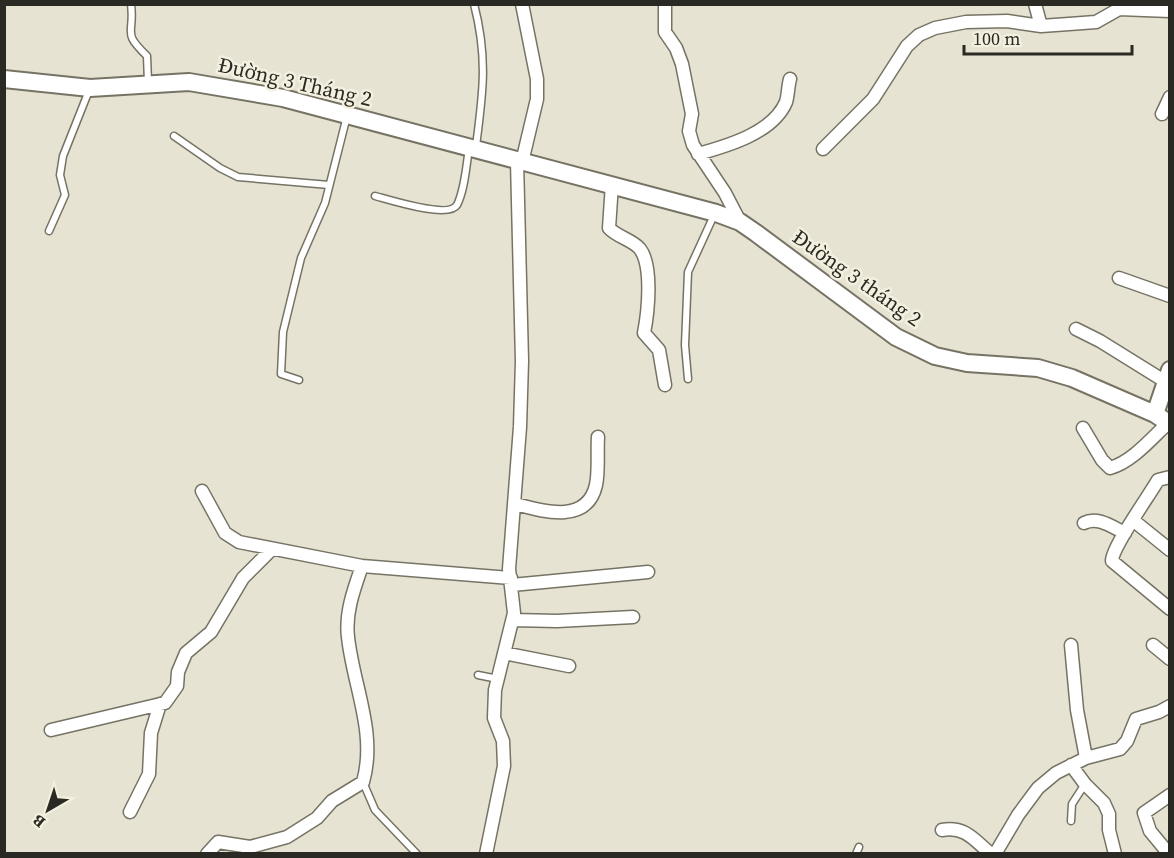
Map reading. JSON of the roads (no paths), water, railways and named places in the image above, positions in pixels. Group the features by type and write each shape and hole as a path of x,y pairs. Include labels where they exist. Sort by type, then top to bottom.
{"main road":[{"name":"Đường 3 Tháng 2","path":"4,79 90,88 189,82 232,87 554,170"},
{"name":"Đường 3 tháng 2","path":"554,170 716,213 740,222 896,337 935,356 967,363 1038,368 1072,378 1164,420"},
{"path":"1164,420 1168,376"}],"street":[{"path":"486,854 504,766 502,741 494,718 498,679 513,620 512,581 509,569 515,504 522,362 525,163 537,99 537,79 522,4"},
{"path":"665,4 665,32 676,48 682,64 692,114 689,131 698,154 725,193 740,222"},
{"path":"1035,4 1041,26"},
{"path":"823,149 873,99 902,52 919,35 935,28 966,22 1007,21 1041,26 1096,22 1119,9 1170,11"},
{"path":"698,154 723,147 766,126 786,102 790,79"},
{"path":"1162,114 1170,97"},
{"path":"612,184 609,228 639,247 644,256 650,293 644,333 658,350 665,385"},
{"path":"1119,278 1170,296"},
{"path":"1076,329 1168,376"},
{"path":"1083,428 1110,468 1117,466 1145,445 1164,420"},
{"path":"515,504 549,512 571,512 579,508 587,501 596,486 598,437"},
{"path":"1170,477 1158,480 1112,554 1112,561 1170,609"},
{"path":"202,491 225,533 239,542 271,550 362,566 512,581 648,572"},
{"path":"1084,523 1091,520 1102,522 1125,533"},
{"path":"1134,521 1170,550"},
{"path":"51,730 165,703 177,686 178,672 186,653 211,632 243,578 271,550"},
{"path":"207,854 218,842 250,847 287,837 317,818 332,801 363,782 367,761 365,716 347,635 351,598 362,566"},
{"path":"513,620 557,621 633,617"},
{"path":"1071,645 1077,710 1086,758"},
{"path":"1153,645 1170,658"},
{"path":"504,653 569,666"},
{"path":"130,812 149,774 151,733 160,704"},
{"path":"942,830 960,828 996,853 1018,815 1038,788 1071,765 1086,758 1120,749 1127,741 1136,719 1170,706"},
{"path":"1071,765 1085,784 1104,803 1109,814 1109,830 1114,854"},
{"path":"1169,854 1150,831 1144,813 1170,795"}],"lane":[{"path":"131,4 129,32 131,40 147,56 148,83"},
{"path":"375,196 437,210 451,210 456,206 472,149 485,77 482,33 474,4"},
{"path":"49,231 65,195 60,175 63,156 90,88"},
{"path":"300,380 281,374 283,332 301,258 325,203 347,116"},
{"path":"174,136 220,168 238,177 329,185"},
{"path":"688,379 685,345 688,272 716,213"},
{"path":"478,675 498,679"},
{"path":"363,782 375,810 417,854"},
{"path":"1071,821 1072,804 1085,784"}]}
